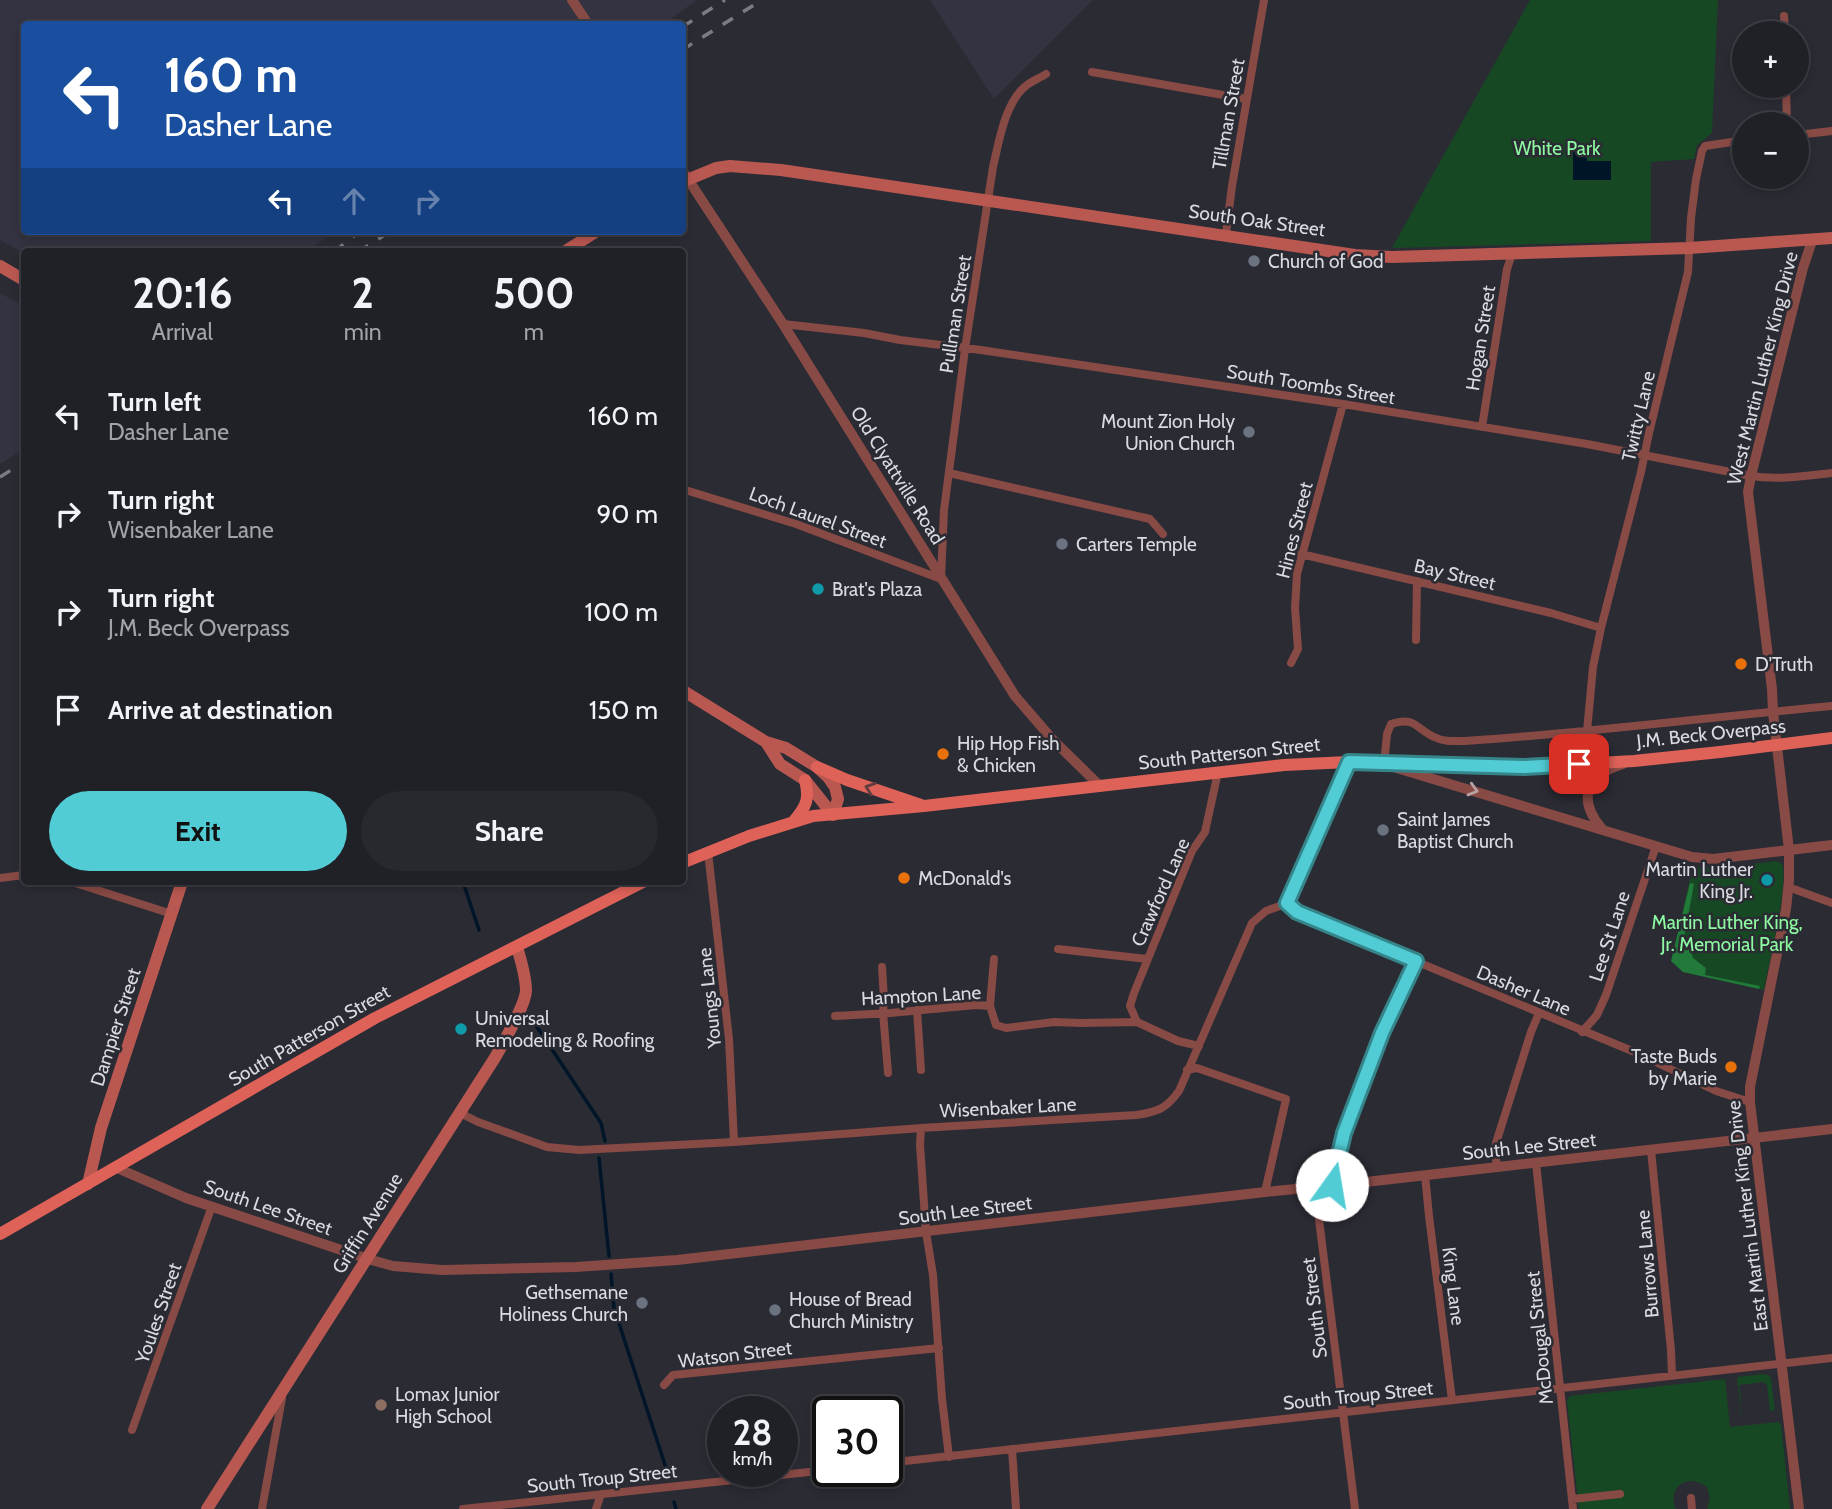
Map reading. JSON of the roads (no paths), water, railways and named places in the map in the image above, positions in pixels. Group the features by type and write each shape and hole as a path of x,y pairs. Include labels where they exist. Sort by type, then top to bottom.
{"main road":[{"name":"South Oak Street","path":"686,177 730,166 781,170 1374,256 1689,248 1832,238"},
{"path":"574,248 592,235"},
{"path":"0,266 21,277"},
{"path":"686,692 766,742 786,748 817,767 924,806"},
{"name":"J.M. Beck Overpass","path":"1384,764 1524,767 1634,761 1832,738"},
{"path":"766,742 779,764 805,780 832,815"},
{"name":"South Patterson Street","path":"686,861 813,816 1300,763 1384,764"},
{"path":"817,767 835,787 838,799 832,815"},
{"path":"794,821 801,813 808,793 805,780"},
{"name":"Dampier Street","path":"88,1184 102,1128 181,885"},
{"name":"South Patterson Street","path":"0,1234 375,1018 637,885"},
{"name":"Griffin Avenue","path":"207,1509 496,1056 526,992 517,947"}],"street":[{"path":"572,0 586,21"},
{"name":"Tillman Street","path":"1226,234 1231,186 1264,0"},
{"path":"1784,16 1784,21"},
{"path":"1092,72 1247,99"},
{"name":"Pullman Street","path":"941,579 944,510 965,349 987,201 999,141 1010,106 1017,94 1046,74"},
{"path":"1809,134 1832,131"},
{"name":"Twitty Lane","path":"1587,732 1593,667 1601,628 1688,272 1696,179 1702,151 1705,145 1732,142"},
{"name":"Old Clyattville Road","path":"686,178 783,324 1015,696 1053,740 1100,786"},
{"name":"West Martin Luther King Drive","path":"1773,712 1748,492 1812,241"},
{"name":"Hogan Street","path":"1482,427 1507,269 1512,254"},
{"name":"South Toombs Street","path":"783,324 864,333 1343,404 1645,455 1751,476 1766,478 1832,473"},
{"name":"Hines Street","path":"1291,663 1298,649 1295,588 1301,554 1343,404"},
{"path":"949,473 1150,519 1163,534"},
{"name":"Loch Laurel Street","path":"686,490 796,524 941,579"},
{"name":"Bay Street","path":"1301,554 1551,613 1601,628"},
{"path":"1416,640 1417,581"},
{"path":"1832,706 1587,732 1450,741 1433,737 1415,723 1403,720 1391,724 1387,734 1384,764 1692,857 1712,859 1832,845"},
{"name":"East Martin Luther King Drive","path":"1773,712 1789,849 1788,887 1786,909 1750,1087 1750,1102 1799,1509"},
{"path":"1602,829 1589,810 1588,795 1591,786 1608,769 1634,761"},
{"path":"1287,903 1349,762"},
{"name":"Crawford Lane","path":"1137,1023 1130,1006 1192,851 1205,832 1219,772"},
{"name":"Lee St Lane","path":"1582,1032 1597,1015 1606,995 1656,846"},
{"name":"Youngs Lane","path":"708,852 729,1039 734,1142"},
{"path":"0,878 21,874"},
{"path":"81,885 172,915"},
{"path":"1788,887 1832,903"},
{"name":"Dasher Lane","path":"1287,903 1297,912 1637,1053 1716,1091 1750,1102"},
{"name":"Wisenbaker Lane","path":"460,1112 512,1135 555,1148 591,1150 1152,1113 1173,1099 1179,1091 1252,923 1266,911 1287,903"},
{"path":"1058,949 1147,959"},
{"path":"990,1006 994,959"},
{"path":"1332,1185 1344,1133 1382,1033 1416,961"},
{"path":"882,967 888,1073"},
{"name":"Hampton Lane","path":"835,1016 990,1006 996,1025 1006,1028 1054,1022 1137,1023 1178,1041 1199,1046"},
{"path":"916,1010 921,1070"},
{"path":"1497,1167 1496,1143 1539,1013"},
{"path":"1187,1070 1197,1068 1286,1099 1265,1192"},
{"path":"921,1128 926,1232 933,1275 949,1457"},
{"name":"South Lee Street","path":"117,1168 186,1198 393,1266 442,1270 576,1267 677,1260 1832,1129"},
{"name":"Burrows Lane","path":"1651,1150 1672,1375"},
{"name":"McDougal Street","path":"1536,1163 1573,1509"},
{"name":"King Lane","path":"1425,1175 1452,1400"},
{"name":"South Street","path":"1315,1187 1355,1509"},
{"name":"Youles Street","path":"132,1430 212,1206"},
{"name":"Watson Street","path":"664,1384 673,1375 939,1348"},
{"name":"South Troup Street","path":"903,1461 1832,1358"},
{"path":"262,1509 283,1392"},
{"path":"1012,1450 1016,1509"},
{"name":"South Troup Street","path":"463,1509 812,1472"},
{"path":"596,1509 601,1494"},
{"path":"1573,1499 1620,1494"},
{"path":"1691,1498 1692,1509"}],"waterway":[{"path":"464,885 479,930"},
{"path":"533,1021 601,1123 605,1141"},
{"path":"599,1158 609,1256"},
{"path":"611,1274 614,1308 668,1474"},
{"path":"674,1502 676,1509"}],"railway":[{"path":"686,24 725,0"},
{"path":"686,48 762,0"},
{"path":"339,248 355,235"},
{"path":"364,248 385,235"},
{"path":"0,477 21,464"}],"place":[{"name":"Church of God","path":"1254,261"},
{"name":"Mount Zion Holy Union Church","path":"1249,432"},
{"name":"Carters Temple","path":"1062,544"},
{"name":"Brat's Plaza","path":"818,589"},
{"name":"D'Truth","path":"1741,664"},
{"name":"Hip Hop Fish & Chicken","path":"943,754"},
{"name":"Saint James Baptist Church","path":"1383,830"},
{"name":"McDonald's","path":"904,878"},
{"name":"Martin Luther King Jr.","path":"1767,880"},
{"name":"Universal Remodeling & Roofing","path":"461,1029"},
{"name":"Taste Buds by Marie","path":"1731,1067"},
{"name":"Gethsemane Holiness Church","path":"642,1303"},
{"name":"House of Bread Church Ministry","path":"775,1310"},
{"name":"Lomax Junior High School","path":"381,1405"}],"park label":[{"name":"White Park","path":"1557,148"},
{"name":"Martin Luther King, Jr. Memorial Park","path":"1727,933"}]}
